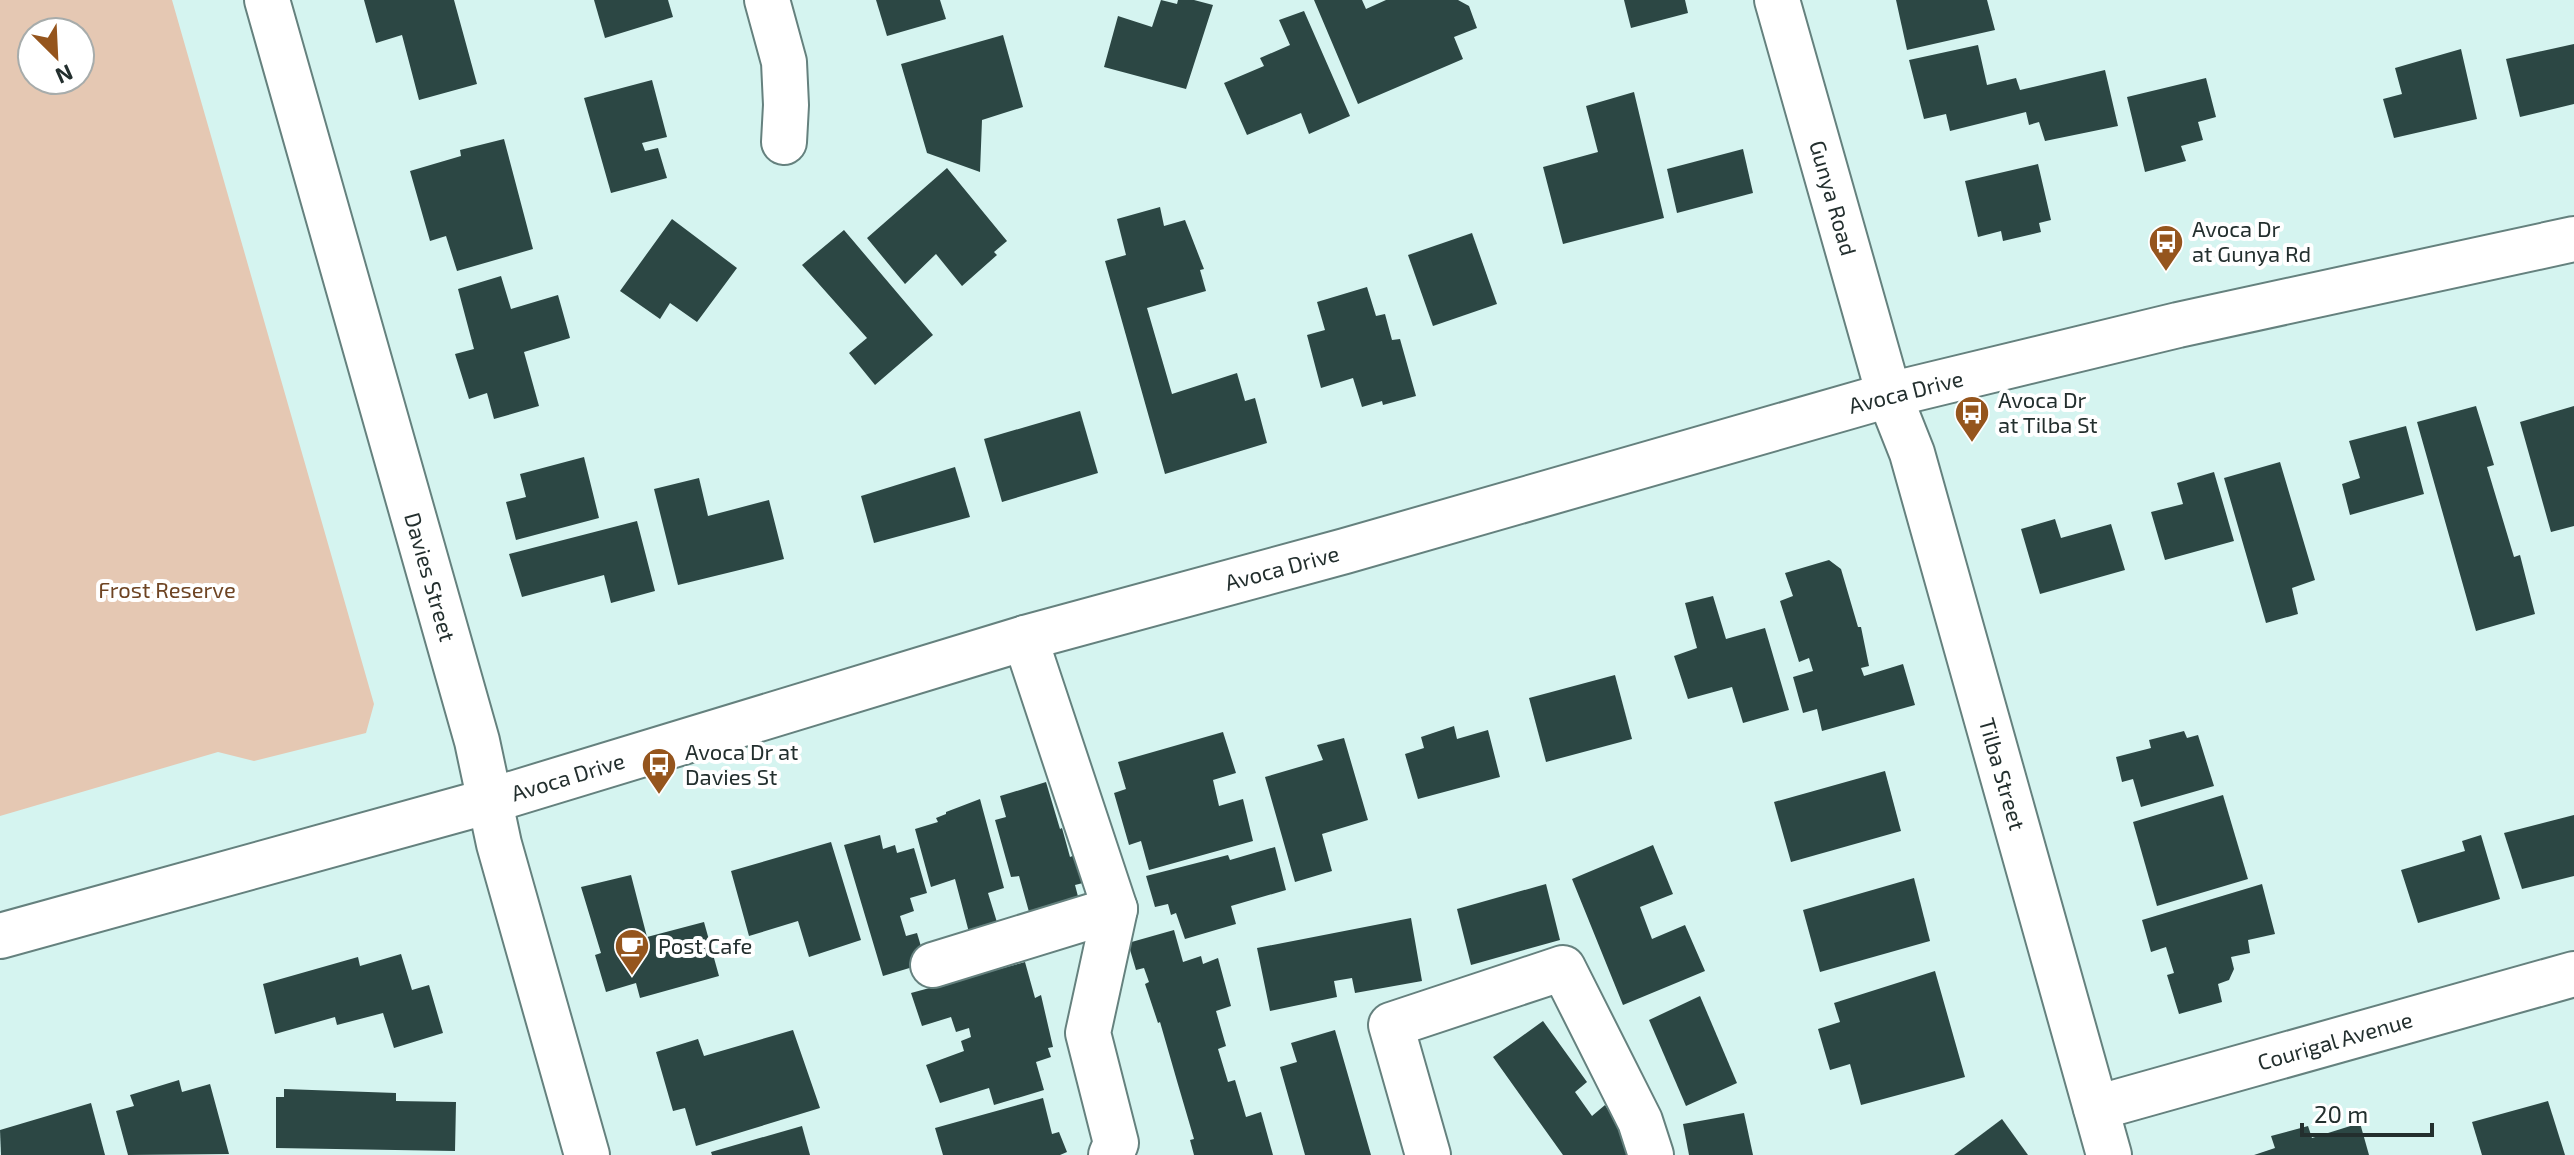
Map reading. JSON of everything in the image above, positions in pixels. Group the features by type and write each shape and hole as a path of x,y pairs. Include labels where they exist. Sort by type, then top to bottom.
{"street":[{"name":"Davies Street","path":"267,0 473,726 499,844 587,1155"},
{"path":"767,0 784,62 784,142"},
{"name":"Gunya Road","path":"1777,0 1889,395"},
{"name":"Avoca Drive","path":"0,936 489,801 1025,638 1345,551 1889,395 2178,325 2574,239"},
{"name":"Tilba Street","path":"1889,395 1912,453 2109,1155"},
{"path":"1025,638 1115,909 1088,1033 1122,1151"},
{"path":"933,965 1115,909"},
{"path":"1428,1155 1391,1025 1563,968 1640,1121 1651,1155"},
{"name":"Courigal Avenue","path":"2096,1108 2574,974"}],"green space":[{"name":"Frost Reserve","path":"0,0 172,0 374,704 366,733 254,761 218,752 0,816"}],"building":[{"path":"364,0 454,0 477,84 419,100 402,35 376,43"},
{"path":"594,0 668,0 673,17 605,38"},
{"path":"876,0 940,0 946,19 887,36"},
{"path":"1161,0 1177,4 1178,0 1194,0 1213,5 1186,89 1104,67 1118,16 1152,27"},
{"path":"1314,0 1362,0 1366,9 1386,0 1458,0 1469,6 1477,28 1454,37 1463,59 1358,104"},
{"path":"1624,0 1685,0 1688,13 1631,28"},
{"path":"1896,0 1987,0 1995,30 1907,50"},
{"path":"1304,11 1350,116 1309,134 1301,113 1247,135 1224,83 1264,66 1260,58 1290,45 1279,20"},
{"path":"1003,35 1023,107 982,120 980,172 927,153 901,64"},
{"path":"2574,44 2574,104 2520,117 2506,59"},
{"path":"1978,45 1987,85 2016,78 2020,90 2105,70 2118,126 2045,141 2039,122 2029,125 2026,112 1950,131 1946,114 1924,119 1909,60"},
{"path":"2461,49 2477,119 2394,138 2383,99 2402,94 2395,68"},
{"path":"2206,78 2216,117 2198,122 2203,140 2181,146 2186,161 2145,172 2127,97"},
{"path":"652,80 667,137 642,143 645,151 658,148 667,178 611,193 584,98"},
{"path":"1634,92 1664,218 1563,244 1543,167 1598,152 1586,106"},
{"path":"504,139 533,249 457,271 446,236 430,241 410,171 461,156 460,150"},
{"path":"1743,149 1753,193 1677,213 1667,169"},
{"path":"2038,164 2051,220 2039,223 2041,232 2003,241 2001,231 1978,237 1965,181"},
{"path":"947,168 1007,241 994,252 997,255 962,286 936,254 905,284 867,238"},
{"path":"1160,207 1164,226 1185,220 1204,269 1200,270 1206,291 1147,308 1172,394 1237,373 1245,401 1255,398 1267,443 1165,474 1105,261 1126,255 1117,219"},
{"path":"672,219 737,268 697,322 670,303 660,319 620,291"},
{"path":"844,230 933,335 875,385 849,353 867,338 802,265"},
{"path":"1472,233 1497,304 1433,326 1408,255"},
{"path":"501,276 511,309 558,295 570,338 524,352 539,406 494,419 487,393 469,399 455,354 474,349 458,289"},
{"path":"1367,287 1376,316 1385,314 1392,340 1400,339 1416,396 1362,407 1353,378 1321,388 1307,335 1325,330 1317,302"},
{"path":"2476,406 2494,465 2487,467 2514,557 2520,555 2535,614 2476,631 2417,422"},
{"path":"2574,406 2574,526 2551,532 2520,422"},
{"path":"1080,411 1098,473 1002,502 984,439"},
{"path":"2406,426 2424,494 2350,515 2342,484 2360,478 2349,441"},
{"path":"584,457 599,518 516,540 506,502 526,497 520,474"},
{"path":"2280,462 2315,580 2292,588 2298,614 2266,623 2224,478"},
{"path":"955,467 970,517 874,543 861,496"},
{"path":"2214,472 2234,541 2165,560 2151,512 2183,504 2177,483"},
{"path":"699,478 708,516 769,500 784,559 678,585 654,489"},
{"path":"2055,519 2061,538 2111,524 2125,570 2040,594 2021,529"},
{"path":"637,521 655,591 611,603 604,575 522,597 509,554"},
{"path":"1829,560 1841,569 1858,627 1861,627 1869,666 1861,668 1864,676 1903,664 1915,705 1822,731 1817,709 1803,713 1793,677 1813,671 1809,658 1799,662 1780,601 1793,596 1785,573"},
{"path":"1713,596 1726,639 1765,628 1789,710 1743,723 1732,687 1688,699 1674,656 1697,648 1685,603"},
{"path":"1615,675 1632,739 1546,762 1529,698"},
{"path":"1454,726 1457,739 1488,730 1500,777 1418,799 1405,754 1424,748 1421,737"},
{"path":"2184,731 2187,738 2198,735 2214,786 2141,807 2133,779 2122,782 2116,757 2151,748 2149,740"},
{"path":"1223,732 1236,773 1213,780 1219,806 1243,799 1253,841 1149,870 1141,841 1129,845 1114,793 1126,789 1118,762"},
{"path":"1344,738 1368,820 1322,834 1332,871 1295,882 1265,777 1323,760 1317,745"},
{"path":"1885,771 1901,831 1791,862 1774,802"},
{"path":"1046,782 1070,857 1075,855 1083,883 1075,885 1080,904 1031,919 1019,876 1011,877 995,820 1006,817 1000,796"},
{"path":"2223,795 2248,879 2157,906 2133,822"},
{"path":"980,799 1004,888 988,893 1000,932 971,940 955,879 931,887 915,829 938,822 936,818 946,812"},
{"path":"2574,815 2574,876 2522,889 2504,833"},
{"path":"880,835 883,849 895,845 897,853 914,848 927,893 910,898 914,911 900,916 906,936 917,933 926,963 883,976 844,845"},
{"path":"2481,835 2500,899 2418,923 2401,870 2465,851 2462,841"},
{"path":"831,842 861,940 809,957 798,921 749,936 731,871"},
{"path":"1653,845 1673,894 1640,907 1652,939 1685,925 1705,971 1623,1005 1572,879"},
{"path":"1275,847 1286,890 1231,906 1236,924 1185,939 1176,913 1171,915 1168,904 1155,907 1146,876 1228,855 1230,860"},
{"path":"631,875 647,937 704,922 719,976 640,998 636,983 606,992 595,955 601,953 581,887"},
{"path":"1914,878 1930,941 1820,972 1803,910"},
{"path":"1546,884 1560,940 1471,965 1457,909"},
{"path":"2262,884 2275,934 2248,940 2250,953 2231,957 2234,969 2229,980 2218,984 2222,1002 2179,1014 2167,975 2174,973 2166,947 2151,952 2142,920"},
{"path":"1411,918 1422,981 1355,993 1352,978 1334,981 1337,997 1270,1011 1257,948"},
{"path":"1174,930 1183,962 1201,956 1203,964 1218,958 1231,1006 1216,1011 1226,1046 1218,1049 1228,1082 1235,1080 1246,1117 1261,1112 1273,1155 1194,1155 1190,1140 1194,1139 1160,1022 1145,984 1149,982 1144,968 1136,970 1128,943"},
{"path":"401,954 412,990 429,985 443,1033 394,1048 383,1013 337,1025 335,1017 275,1034 263,984 358,957 360,966"},
{"path":"1025,962 1035,998 1041,995 1053,1047 1048,1048 1051,1057 1036,1062 1044,1090 994,1105 989,1088 940,1103 926,1065 964,1051 961,1041 971,1037 969,1028 956,1032 951,1017 922,1026 911,993"},
{"path":"1935,971 1965,1077 1861,1105 1850,1064 1830,1070 1818,1029 1840,1022 1834,1003"},
{"path":"1700,996 1737,1083 1686,1106 1649,1020"},
{"path":"1543,1021 1587,1082 1575,1092 1592,1116 1605,1105 1638,1155 1563,1155 1493,1057"},
{"path":"793,1030 820,1108 696,1146 685,1108 673,1111 656,1052 698,1039 704,1056"},
{"path":"1335,1030 1371,1155 1305,1155 1280,1067 1297,1062 1291,1043"},
{"path":"179,1080 182,1092 210,1084 229,1154 128,1155 116,1111 134,1106 130,1095"},
{"path":"284,1089 396,1093 396,1101 456,1102 455,1151 276,1148 276,1097 284,1097"},
{"path":"1043,1098 1052,1134 1059,1132 1067,1152 1060,1155 943,1155 935,1128"},
{"path":"2548,1101 2565,1155 2482,1155 2472,1122"},
{"path":"91,1103 105,1155 1,1155 0,1130"},
{"path":"1744,1113 1753,1155 1689,1155 1683,1124"},
{"path":"2002,1119 2028,1155 1954,1155"},
{"path":"2360,1123 2369,1155 2254,1155 2275,1148 2271,1136 2308,1126 2312,1138"},
{"path":"802,1126 810,1155 712,1155 711,1152"}],"place":[{"name":"Avoca Dr at Gunya Rd","path":"2166,273"},
{"name":"Avoca Dr at Tilba St","path":"1972,444"},
{"name":"Avoca Dr at Davies St","path":"659,796"},
{"name":"Post Cafe","path":"632,977"}]}
